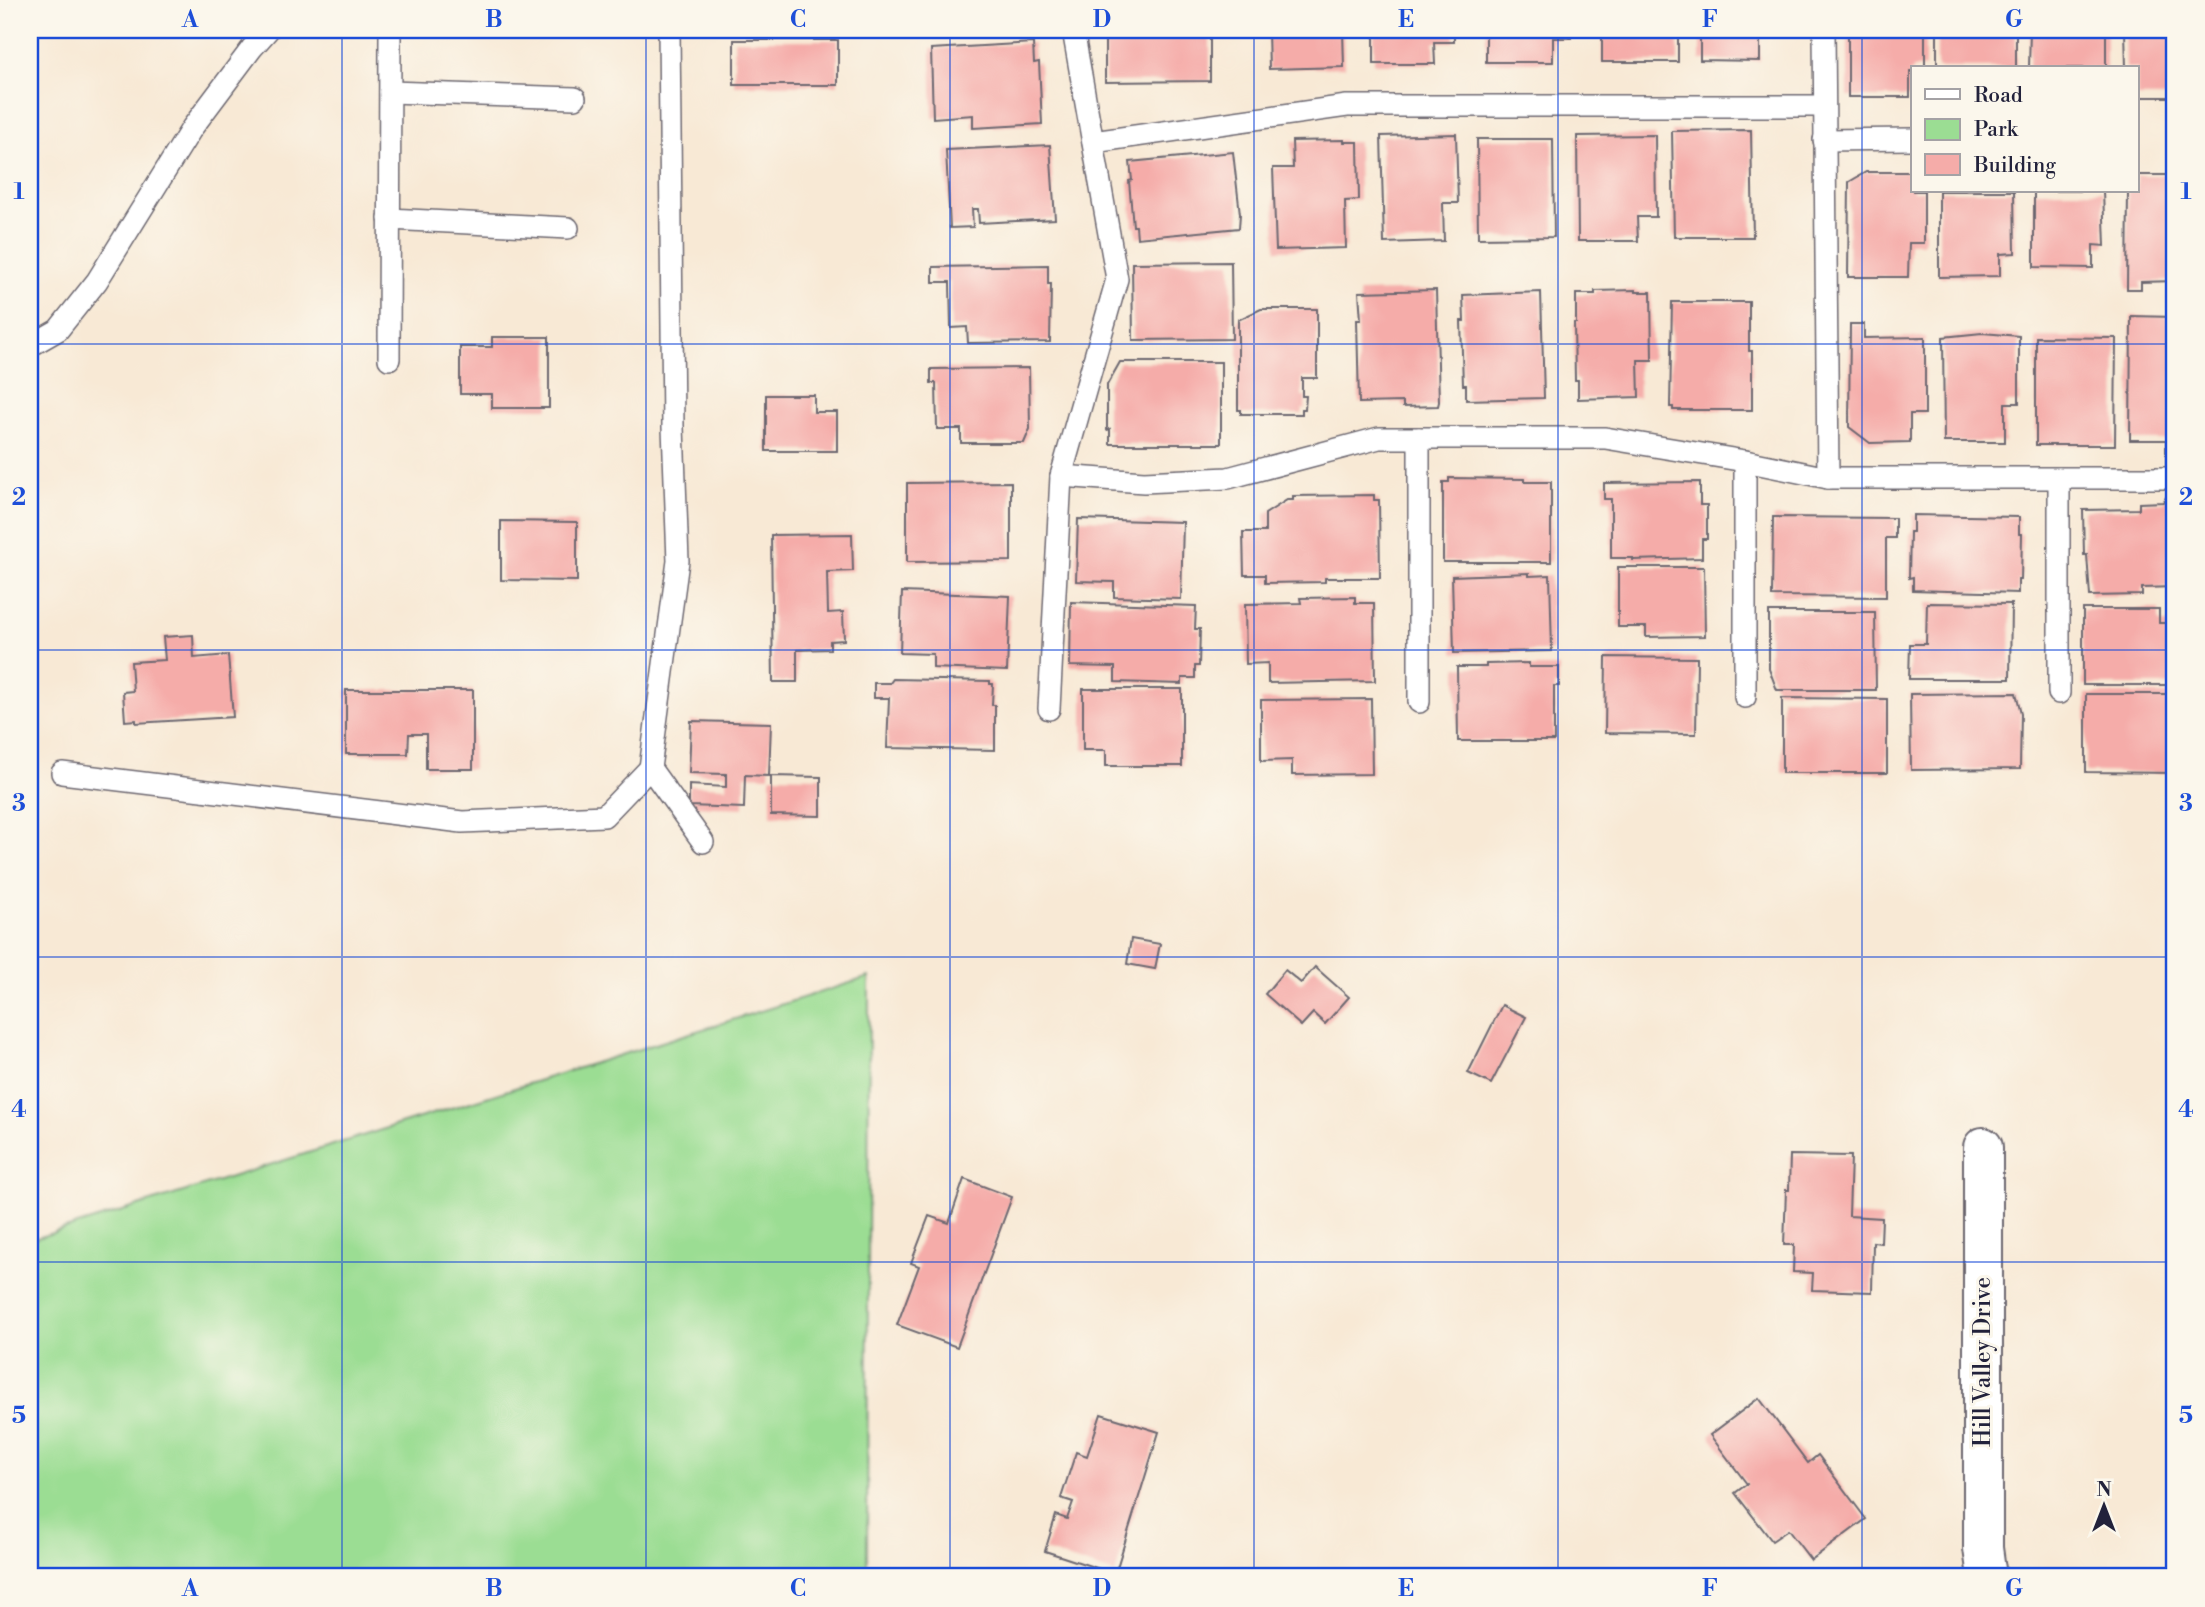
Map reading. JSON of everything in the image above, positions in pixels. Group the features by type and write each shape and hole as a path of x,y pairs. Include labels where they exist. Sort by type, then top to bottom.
{"street":[{"name":"Hill Valley Drive","path":"1983,1147 1983,1548 1987,1577"}],"lane":[{"path":"30,346 58,330 97,281 192,128 268,30"},
{"path":"389,359 390,30"},
{"path":"62,773 462,822 604,816 650,768 678,561 673,427 669,30"},
{"path":"1049,709 1061,476 1117,279 1073,30"},
{"path":"1824,30 1828,478"},
{"path":"390,92 575,98"},
{"path":"1093,142 1347,106 1824,106"},
{"path":"1824,140 1911,139"},
{"path":"389,219 568,229"},
{"path":"1061,476 1144,482 1228,478 1379,438 1605,438 1828,478 2166,478"},
{"path":"1419,438 1419,702"},
{"path":"1745,461 1745,697"},
{"path":"2059,478 2059,693"},
{"path":"650,768 703,842"}],"green space":[{"path":"869,977 867,1577 30,1577 30,1240"}],"building":[{"path":"1105,30 1210,30 1210,81 1105,82"},
{"path":"1268,30 1343,30 1344,67 1269,69"},
{"path":"1374,30 1454,30 1454,42 1434,42 1435,64 1374,64"},
{"path":"1486,30 1571,30 1571,38 1553,38 1553,62 1486,62"},
{"path":"1602,30 1678,30 1678,62 1602,62"},
{"path":"1700,30 1776,30 1776,33 1760,33 1760,61 1700,60"},
{"path":"1848,30 1925,30 1925,66 1911,66 1910,97 1848,97"},
{"path":"1937,30 2016,30 2016,66 1937,66"},
{"path":"2030,30 2106,30 2106,66 2029,66"},
{"path":"2125,30 2175,30 2175,97 2138,97 2138,66 2126,66"},
{"path":"734,40 838,40 838,85 734,85"},
{"path":"1033,43 1034,63 1039,62 1042,124 973,128 973,115 933,118 931,49"},
{"path":"1751,130 1753,237 1674,237 1672,131"},
{"path":"1456,134 1458,203 1443,203 1444,241 1384,243 1381,136"},
{"path":"1655,135 1656,217 1637,217 1638,241 1578,241 1577,136"},
{"path":"1477,139 1553,139 1554,237 1478,238"},
{"path":"1292,141 1358,142 1359,200 1345,201 1346,248 1276,250 1273,168 1293,168"},
{"path":"1050,145 1055,219 979,223 978,209 972,209 973,227 950,228 946,150"},
{"path":"1233,152 1239,228 1137,238 1136,226 1133,226 1130,162"},
{"path":"1866,172 1911,172 1911,192 1924,192 1924,243 1909,243 1908,277 1848,277 1849,182"},
{"path":"2138,175 2175,175 2175,281 2141,282 2141,289 2127,289 2128,192 2138,192"},
{"path":"1939,192 2014,192 2015,253 2000,254 2000,276 1939,277"},
{"path":"2034,192 2103,192 2105,246 2093,245 2093,268 2034,267"},
{"path":"1231,262 1232,339 1133,340 1132,263"},
{"path":"1048,265 1048,284 1051,284 1050,342 968,343 967,327 951,328 950,282 933,282 933,267"},
{"path":"1436,290 1438,406 1403,407 1403,402 1359,403 1359,292"},
{"path":"1636,290 1651,292 1652,360 1638,360 1639,397 1578,399 1578,380 1575,380 1576,294"},
{"path":"1541,292 1544,398 1466,400 1461,321 1464,321 1463,295"},
{"path":"1672,302 1749,302 1752,410 1673,410 1673,407 1670,407"},
{"path":"1261,309 1317,309 1317,378 1302,378 1302,396 1306,396 1302,414 1241,414 1241,410 1238,410 1238,320"},
{"path":"2131,316 2175,317 2175,471 2166,471 2166,440 2130,440"},
{"path":"1850,324 1864,324 1864,338 1925,337 1925,414 1910,414 1910,442 1870,443 1849,427"},
{"path":"1982,333 2019,336 2019,403 2005,403 2005,442 1944,442 1943,337"},
{"path":"492,337 549,337 549,408 492,408 492,394 460,394 460,347 492,347"},
{"path":"2036,337 2116,338 2115,445 2036,445"},
{"path":"1120,362 1221,362 1221,444 1110,444 1110,429 1107,430 1107,385"},
{"path":"1029,368 1030,429 1024,443 961,443 961,429 937,429 936,383 931,383 931,369"},
{"path":"766,395 814,395 814,412 837,412 837,451 766,451"},
{"path":"1449,478 1551,482 1551,562 1443,562 1443,482 1449,482"},
{"path":"1011,482 1011,561 907,562 907,483"},
{"path":"1700,482 1700,505 1707,505 1707,539 1702,539 1702,558 1611,558 1611,499 1604,499 1604,483"},
{"path":"2170,491 2175,491 2175,587 2142,588 2142,595 2090,596 2087,555 2084,555 2083,510 2139,509 2139,503 2163,502"},
{"path":"1374,495 1374,500 1379,500 1380,578 1325,578 1325,582 1265,583 1265,575 1244,575 1243,532 1265,532 1265,514 1287,500 1293,500 1293,496"},
{"path":"1913,515 2019,517 2019,534 2022,534 2021,580 2018,580 2018,593 1913,590 1913,577 1909,578"},
{"path":"1773,517 1895,518 1895,538 1886,538 1886,597 1772,596"},
{"path":"1078,519 1183,522 1181,599 1114,597 1114,582 1076,581"},
{"path":"501,521 577,522 577,581 501,580"},
{"path":"852,534 853,571 827,572 828,613 843,612 844,640 830,641 830,649 797,650 797,682 773,682 771,535"},
{"path":"1618,567 1704,567 1705,636 1646,637 1646,627 1618,627"},
{"path":"1529,573 1529,576 1550,575 1552,651 1454,653 1452,576"},
{"path":"902,592 1010,596 1007,671 933,668 933,654 900,653"},
{"path":"1355,597 1355,603 1374,603 1375,681 1268,683 1268,663 1246,664 1245,604 1301,603 1300,598"},
{"path":"1071,602 1196,606 1195,629 1200,629 1199,666 1195,666 1195,678 1182,678 1182,684 1115,682 1115,667 1070,666"},
{"path":"1927,603 2011,604 2010,679 1909,679 1910,644 1926,644"},
{"path":"2083,609 2159,609 2159,623 2175,623 2175,685 2083,685"},
{"path":"1769,612 1875,612 1876,690 1777,690 1769,669"},
{"path":"193,635 194,658 228,655 233,717 136,723 136,720 125,721 123,692 133,691 131,662 165,660 163,637"},
{"path":"1606,657 1697,658 1696,734 1605,733"},
{"path":"1529,663 1529,667 1559,667 1559,686 1554,686 1554,741 1458,741 1457,667"},
{"path":"893,679 990,681 990,684 993,684 992,705 995,705 995,750 887,748 889,698 874,698 874,683 890,683"},
{"path":"1083,689 1182,689 1182,766 1106,766 1106,750 1083,750"},
{"path":"346,690 473,690 473,769 426,769 426,734 409,734 408,754 346,754"},
{"path":"2016,693 2021,713 2020,769 1911,770 1910,694"},
{"path":"2086,694 2175,694 2175,773 2086,772"},
{"path":"1782,698 1887,699 1887,773 1782,773"},
{"path":"1371,699 1372,774 1292,775 1292,760 1261,761 1261,700"},
{"path":"691,721 771,723 769,776 745,775 744,808 689,806 689,785 726,787 726,774 689,773"},
{"path":"771,776 821,777 821,816 771,815"},
{"path":"1131,939 1160,944 1155,969 1127,964"},
{"path":"1315,967 1349,997 1325,1024 1313,1013 1301,1026 1265,994 1285,970 1301,983"},
{"path":"1502,1005 1526,1017 1491,1084 1468,1073"},
{"path":"1790,1155 1851,1156 1849,1216 1882,1218 1881,1243 1873,1242 1872,1292 1812,1290 1813,1273 1793,1272 1794,1245 1784,1245"},
{"path":"964,1179 1012,1197 957,1347 897,1325 919,1266 911,1263 929,1216 949,1223"},
{"path":"1759,1398 1808,1463 1818,1455 1866,1519 1811,1560 1788,1530 1772,1541 1735,1493 1747,1484 1710,1435"},
{"path":"1101,1414 1159,1432 1115,1574 1045,1551 1056,1515 1067,1519 1073,1502 1061,1498 1076,1452 1087,1456"}]}
